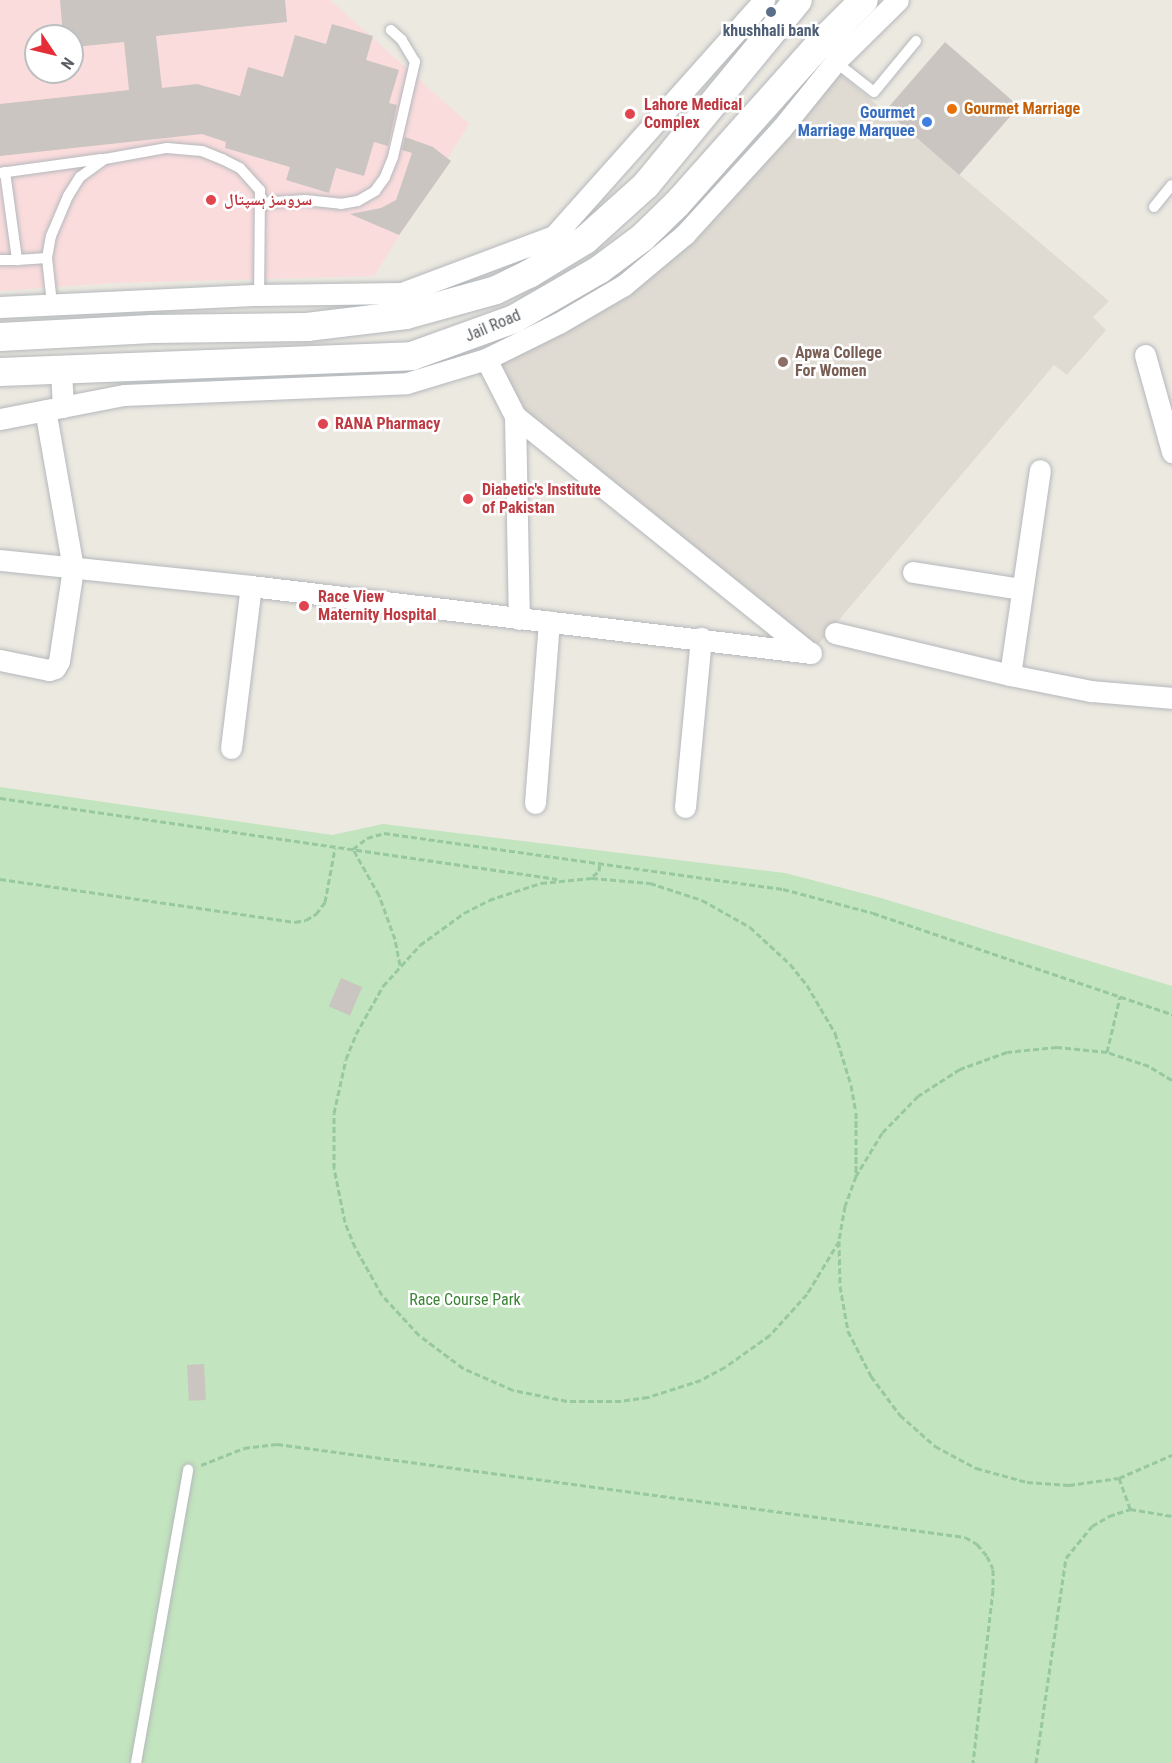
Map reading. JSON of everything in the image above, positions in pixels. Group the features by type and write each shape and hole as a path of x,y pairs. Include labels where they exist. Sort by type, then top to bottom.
{"main road":[{"name":"Jail Road","path":"0,337 152,329 308,327 406,315 496,290 529,274 585,240 646,185 798,0"},
{"name":"Jail Road","path":"0,372 412,356 480,333 556,297 599,270 642,238 826,55 864,0"}],"street":[{"path":"0,307 258,295 402,292 554,236 764,0"},
{"path":"0,419 124,395 407,383 486,359 559,323 624,285 685,234 781,129 826,55 898,0"},
{"path":"1145,354 1172,452"},
{"path":"0,560 251,586 519,619 701,638 811,653 515,416 486,359"},
{"path":"0,660 49,670 55,668 59,661 73,568 54,409 61,370"},
{"path":"515,416 519,619"},
{"path":"1010,675 1040,470"},
{"path":"913,572 1022,589"},
{"path":"231,748 251,586"},
{"path":"535,803 549,622"},
{"path":"835,633 1010,675 1091,691 1172,698"},
{"path":"685,807 701,638"}],"lane":[{"path":"260,202 305,200 340,204 358,201 375,191 385,177 393,157 415,62 402,40 391,30"},
{"path":"826,55 874,92 916,41"},
{"path":"17,260 2,172 105,159 167,148 202,151 240,168 260,190 257,244 258,295"},
{"path":"52,304 47,258 57,217 80,177 105,159"},
{"path":"1154,207 1172,185"},
{"path":"0,260 47,258"},
{"path":"136,1763 188,1470"}],"path":[{"path":"0,798 562,880"},
{"path":"353,849 367,838 384,833 783,889 873,913 1172,1014"},
{"path":"0,879 295,922 306,920 316,914 325,902 335,848"},
{"path":"353,849 379,895 395,939 400,965"},
{"path":"592,878 599,871 600,862"},
{"path":"839,1241 807,1294 770,1335 725,1367 675,1390 621,1401 567,1401 513,1390 463,1368 419,1335 382,1295 355,1247 345,1222 335,1177 334,1113 346,1059 368,1009 400,965 420,945 464,913 514,890 562,880 592,878 650,883 702,900 750,927 790,964 822,1008 844,1058 856,1112 856,1176"},
{"path":"1107,1052 1120,997"},
{"path":"1172,1080 1149,1066 1107,1052 1057,1047 1007,1052 960,1069 918,1096 882,1132 856,1176 845,1206 839,1241 840,1286 848,1331 871,1376 900,1415 935,1446 976,1468 1027,1482 1069,1485 1119,1478 1172,1455"},
{"path":"188,1470 244,1448 277,1444 965,1537 977,1544 987,1556 993,1569 993,1590 973,1763"},
{"path":"1119,1478 1130,1509"},
{"path":"1036,1763 1066,1558 1092,1526 1109,1516 1130,1509 1172,1516"}],"shaded area":[{"name":"سروسز ہسپتال","path":"0,0 330,0 469,124 374,276 114,283 0,291"},
{"name":"Apwa College For Women","path":"832,67 1109,301 1093,317 1106,330 1067,375 1054,365 811,653 515,416 486,359 624,285"}],"green space":[{"name":"Race Course Park","path":"0,787 332,835 383,824 785,873 881,898 1172,986 1172,1763 0,1763"}],"building":[{"path":"60,0 285,0 287,22 156,36 162,88 197,84 240,96 248,67 283,77 295,35 326,44 332,24 373,36 366,60 399,70 389,103 397,105 388,146 374,142 364,176 336,168 329,193 286,180 290,167 225,148 226,142 202,134 0,156 0,104 129,90 124,42 84,46 84,24 62,24"},
{"name":"Gourmet Marriage","path":"945,42 1019,106 959,175 885,111"},
{"path":"405,137 433,147 451,161 399,235 350,214 381,208 396,200 412,153 402,150"},
{"path":"341,978 362,987 350,1016 329,1007"},
{"path":"204,1364 206,1400 189,1401 187,1365"}],"place":[{"name":"khushhali bank","path":"771,12"},
{"name":"Gourmet Marriage","path":"952,109"},
{"name":"Lahore Medical Complex","path":"630,114"},
{"name":"Gourmet Marriage Marquee","path":"927,122"},
{"name":"سروسز ہسپتال","path":"211,200"},
{"name":"Apwa College For Women","path":"783,362"},
{"name":"RANA Pharmacy","path":"323,424"},
{"name":"Diabetic's Institute of Pakistan","path":"468,499"},
{"name":"Race View Maternity Hospital","path":"304,606"}]}
